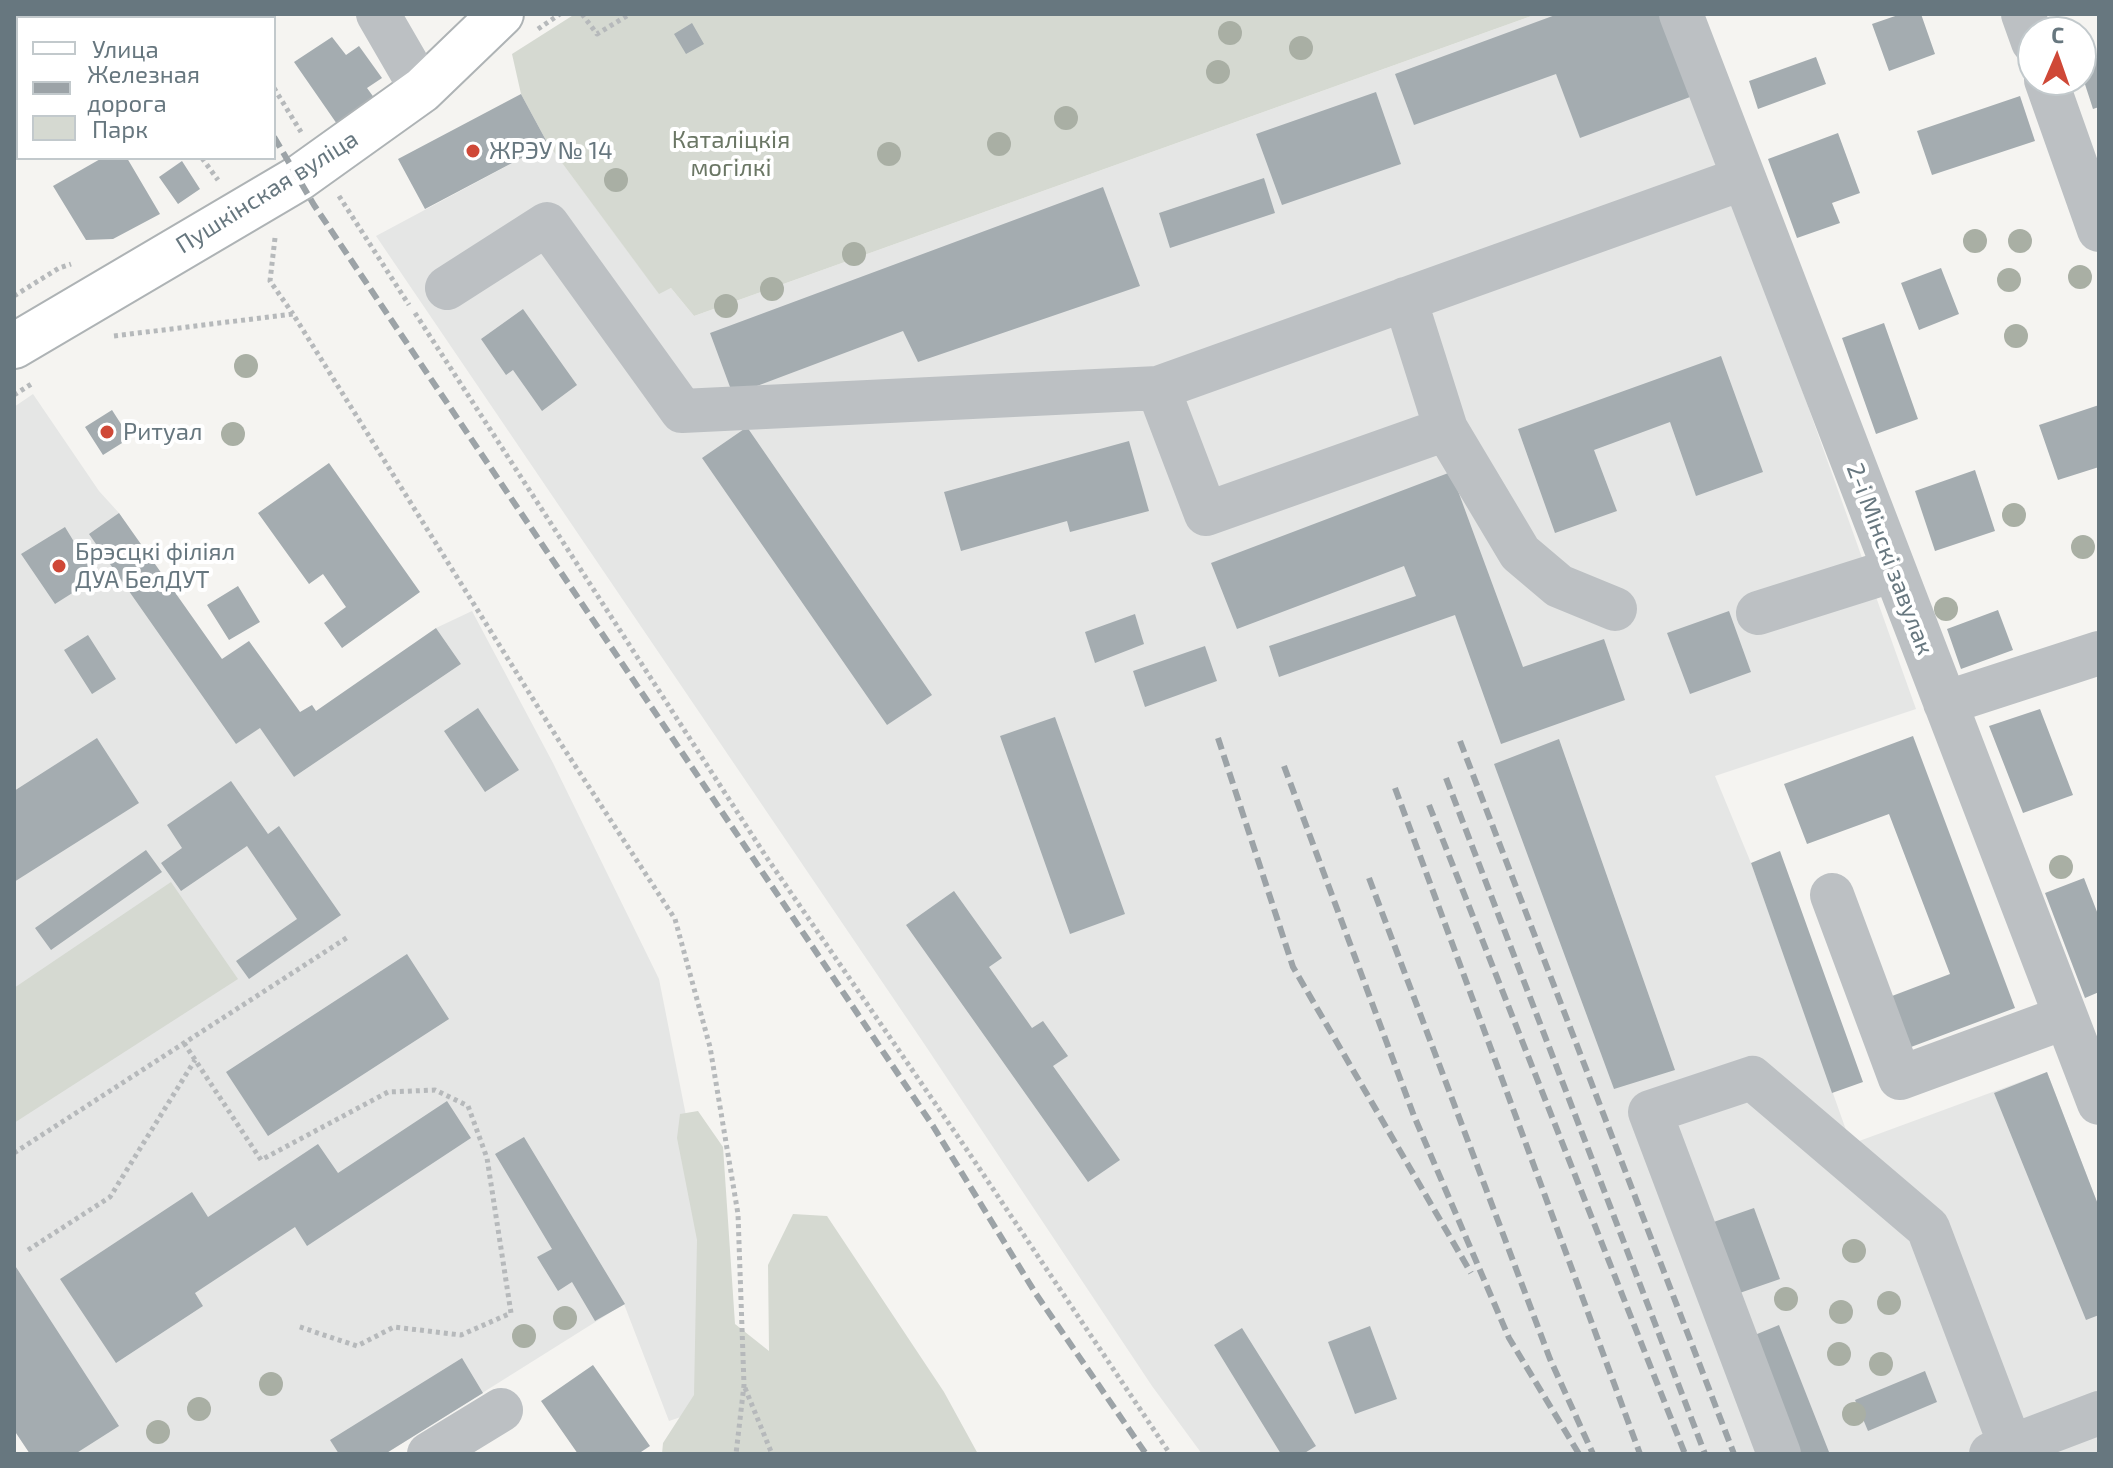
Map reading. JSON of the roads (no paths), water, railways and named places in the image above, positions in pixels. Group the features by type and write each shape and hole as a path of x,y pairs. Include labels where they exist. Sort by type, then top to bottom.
{"main road":[{"name":"Пушкінская вуліца","path":"14,346 286,186 422,90 501,14"}],"street":[{"path":"378,14 422,90"},
{"name":"2-і Мінскі завулак","path":"1681,14 2099,1103"},
{"path":"2052,96 2099,230"},
{"path":"447,288 547,224 682,411 1158,388 1744,178"},
{"path":"1405,299 1446,429 1520,553 1559,586 1615,609"},
{"path":"1158,388 1206,514 1446,429"},
{"path":"1758,613 1894,570"},
{"path":"1945,703 2099,653"},
{"path":"1832,895 1900,1078 2066,1017"},
{"path":"1779,1454 1650,1112 1752,1078 1928,1228 2001,1450 2081,1431"},
{"path":"429,1454 501,1410"}],"railway":[{"path":"276,140 314,205 933,1126 1036,1294 1146,1454"},
{"path":"1218,738 1293,967 1471,1273"},
{"path":"1460,741 1734,1454"},
{"path":"1284,766 1414,1116 1509,1338 1579,1454"},
{"path":"1446,778 1705,1454"},
{"path":"1395,788 1640,1454"},
{"path":"1429,805 1685,1454"},
{"path":"1369,878 1550,1359 1593,1454"}],"place":[{"name":"ЖРЭУ № 14","path":"473,151"},
{"name":"Ритуал","path":"107,432"},
{"name":"Брэсцкі філіял ДУА БелДУТ","path":"59,566"}],"park label":[{"name":"Каталіцкія могілкі","path":"731,154"}]}
